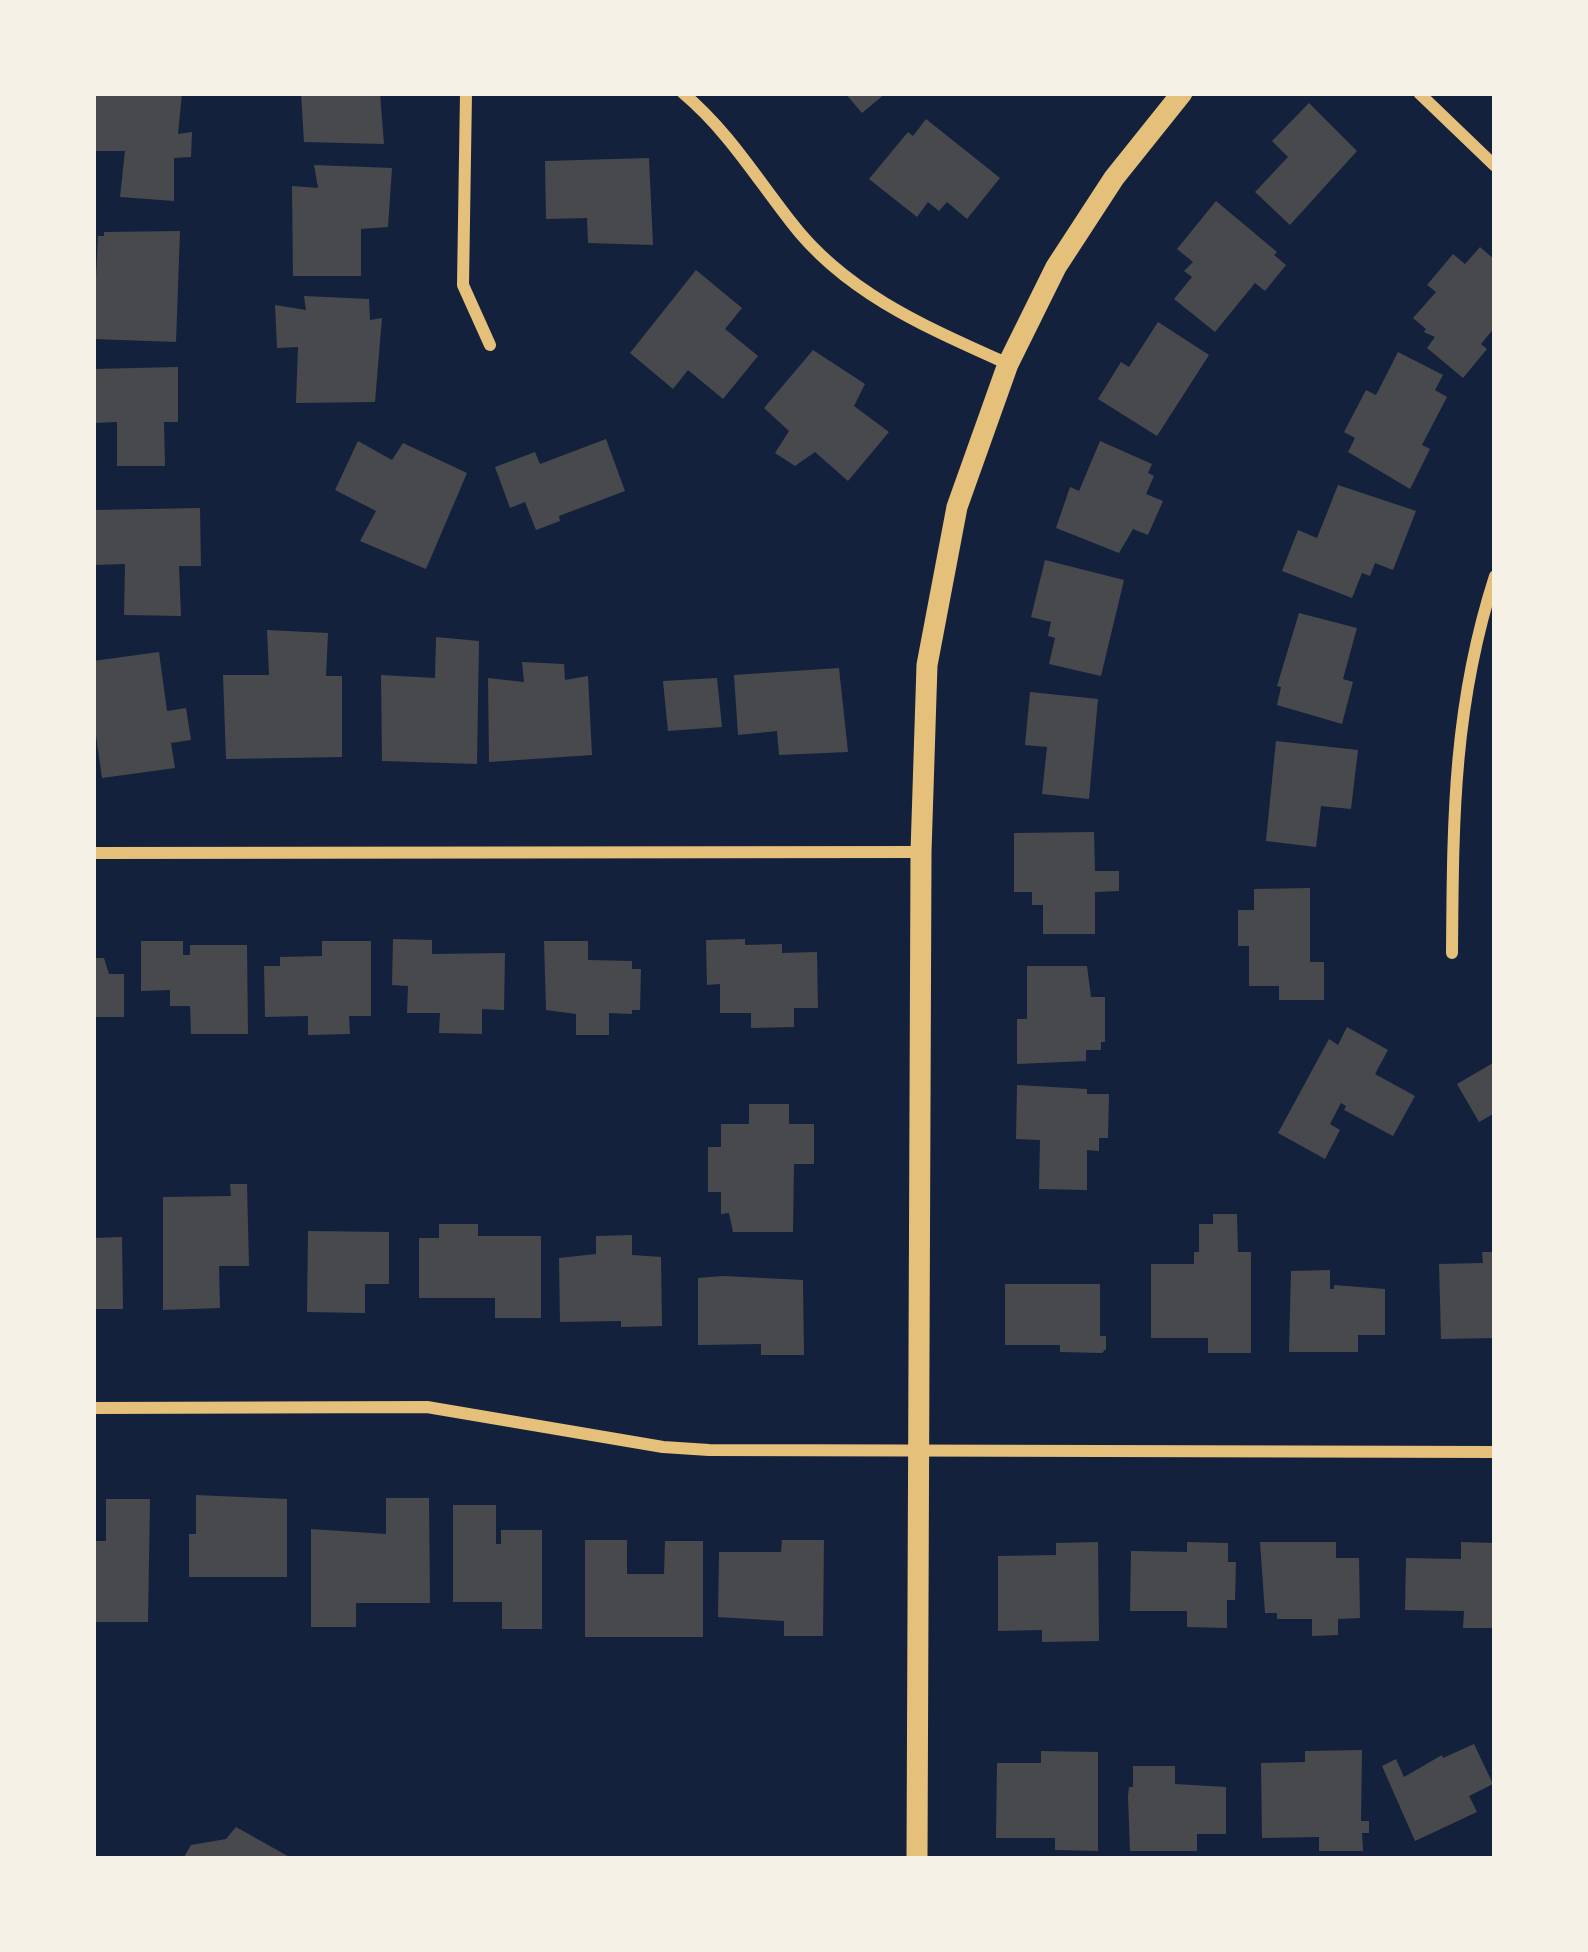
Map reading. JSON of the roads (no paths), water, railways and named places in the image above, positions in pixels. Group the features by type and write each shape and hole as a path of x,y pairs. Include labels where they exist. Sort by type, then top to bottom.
{"street":[{"path":"466,93 463,285 490,345"},
{"path":"683,93 722,128 792,224 832,266 879,301 1008,364"},
{"path":"916,1859 922,718 944,559 973,455 1008,364 1067,250 1114,178 1182,93"},
{"path":"1419,93 1495,166"},
{"path":"1452,953 1453,785 1464,697 1495,576"},
{"path":"93,853 921,852"},
{"path":"93,1408 427,1406 663,1447 1495,1452"}]}
